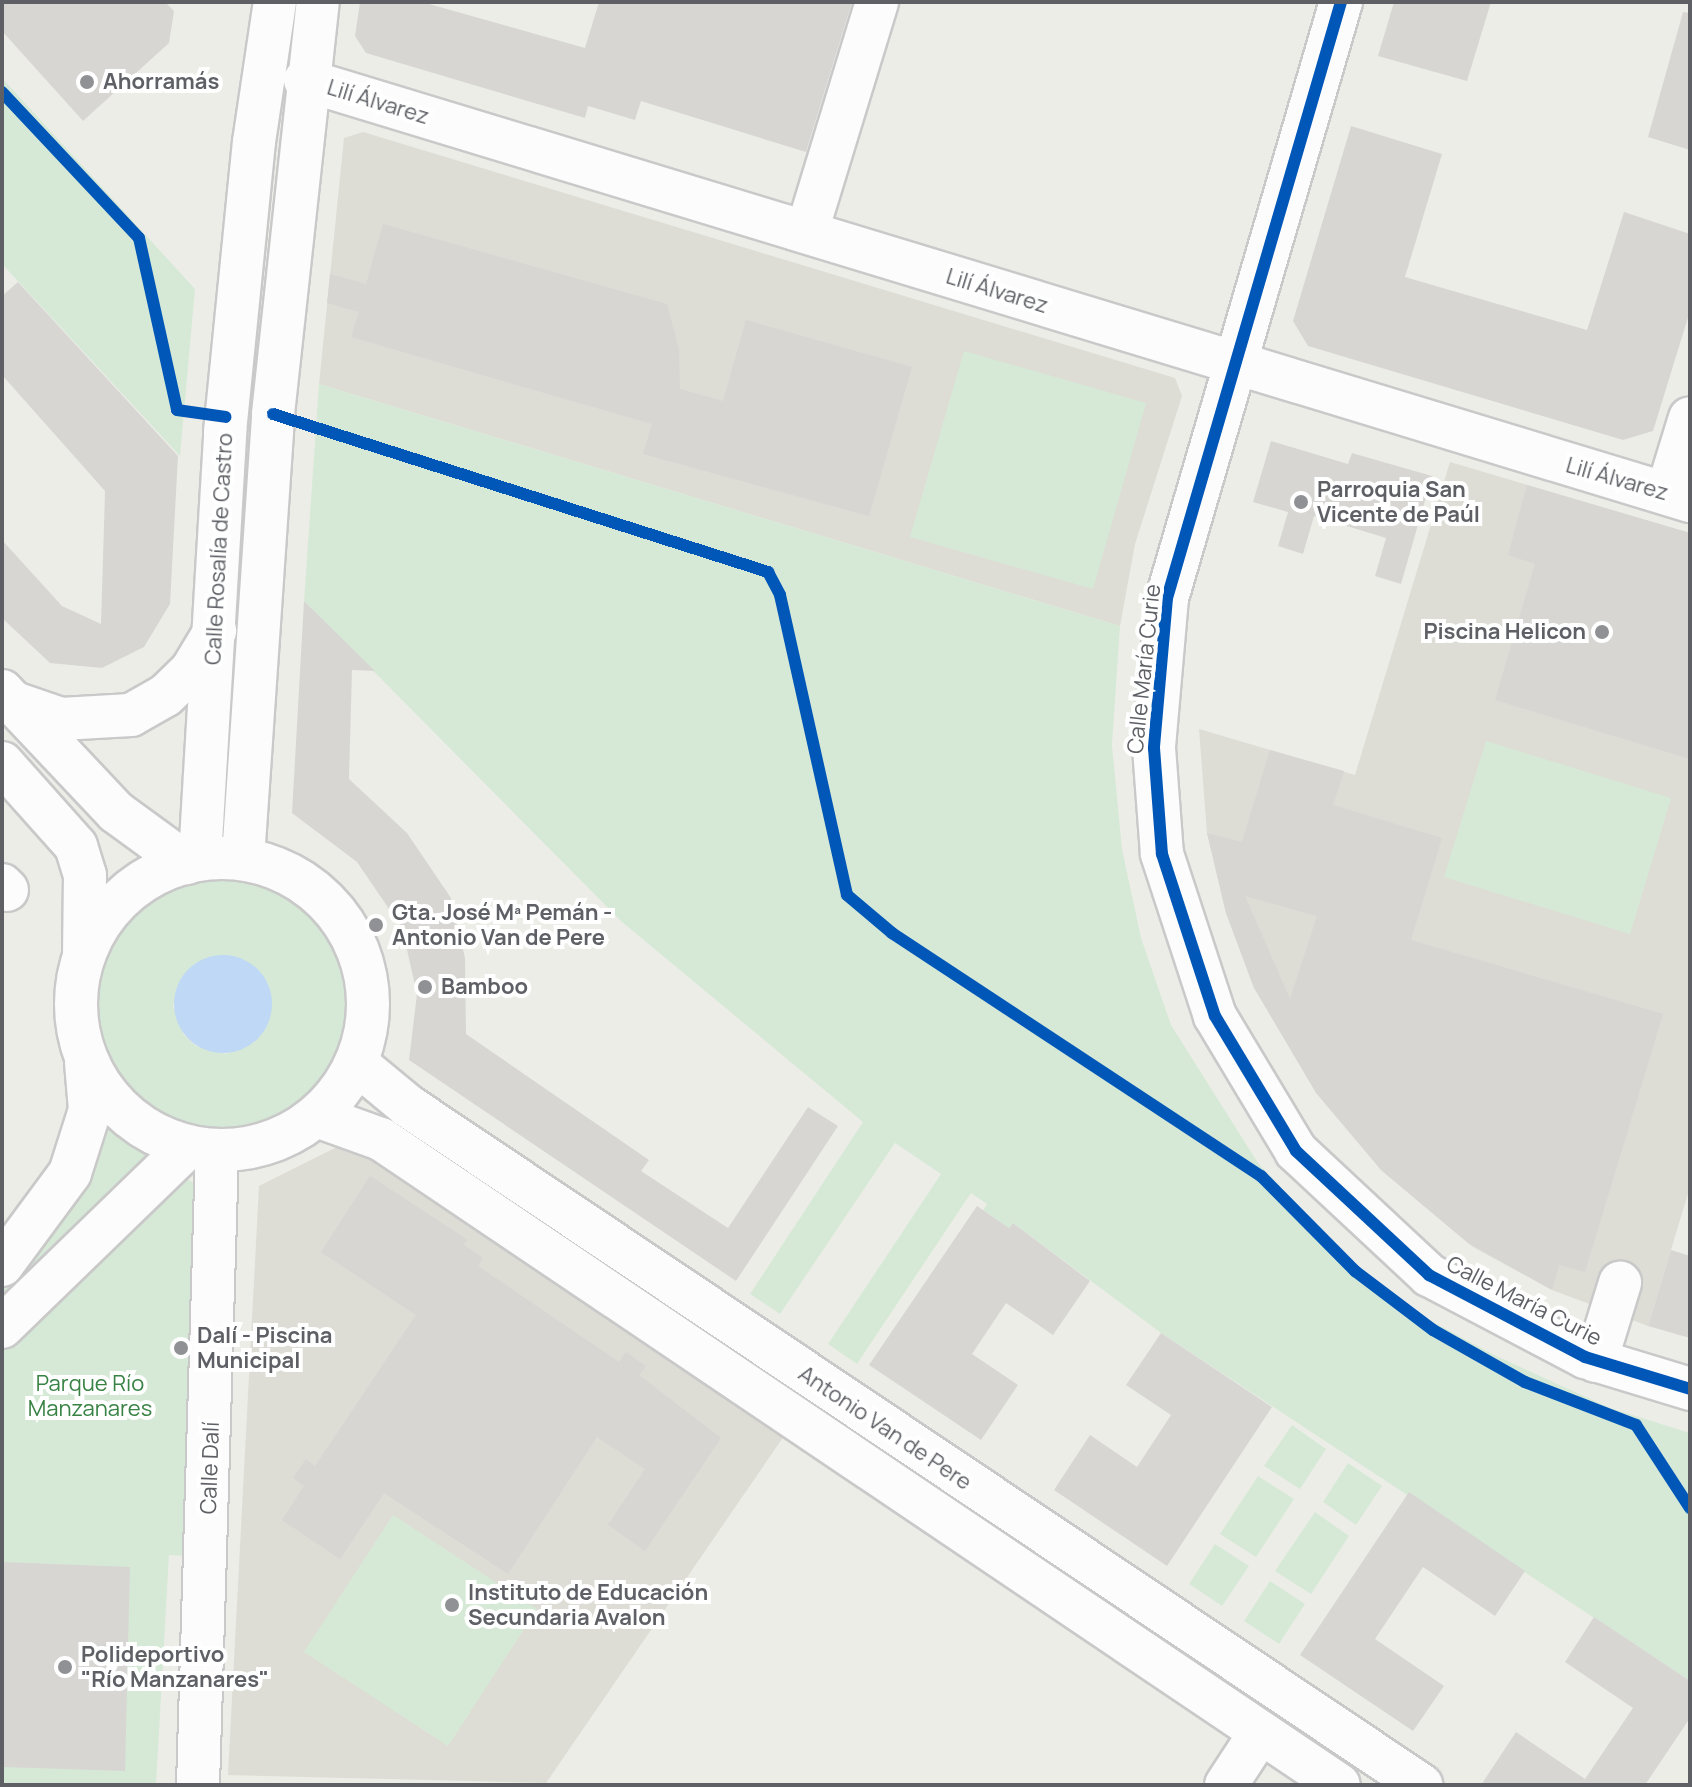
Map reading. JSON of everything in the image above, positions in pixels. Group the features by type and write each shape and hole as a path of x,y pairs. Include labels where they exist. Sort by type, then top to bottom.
{"street":[{"name":"Calle Rosalía de Castro","path":"193,860 215,630 226,417 254,142 275,2"},
{"name":"Calle Rosalía de Castro","path":"243,858 273,414 305,80 318,2"},
{"path":"807,231 877,2"},
{"name":"Calle María Curie","path":"1341,2 1167,598 1154,748 1159,840 1188,948 1215,1016 1296,1151 1429,1275 1596,1361 1690,1389"},
{"name":"Lilí Álvarez","path":"305,80 807,231 1234,365 1678,497"},
{"path":"1678,497 1690,418"},
{"path":"8,697 61,719 131,715 166,695 191,671 215,630"},
{"path":"8,697 116,812 193,860"},
{"path":"2,763 76,846 85,875 84,956 76,1018 85,1057 90,1110 70,1173 2,1265"},
{"path":"84,956 106,914 130,889 193,860 243,858 283,870 314,889 353,935 369,992 356,1063 317,1116 281,1139 202,1149 123,1113 85,1057"},
{"name":"Antonio Van de Pere","path":"356,1063 408,1106 1421,1785"},
{"name":"Antonio Van de Pere","path":"317,1116 381,1139 1339,1785"},
{"path":"2,1327 202,1149"},
{"name":"Calle Dalí","path":"198,1785 202,1149"},
{"path":"1596,1361 1620,1283"},
{"path":"1226,1785 1260,1733"}],"shaded area":[{"path":"363,132 1175,378 1182,396 1135,544 1120,626 319,384 344,138"},
{"path":"1450,462 1690,533 1690,1187 1648,1326 1552,1290 1473,1247 1381,1170 1254,988 1226,913 1207,833 1199,729 1355,775"},
{"name":"Instituto de Educación Secundaria Avalon","path":"349,1141 784,1436 546,1783 228,1775 259,1186"}],"green space":[{"path":"2,78 195,289 180,456 2,264"},
{"path":"964,351 1146,403 1093,589 910,537"},
{"path":"319,384 1120,626 1112,745 1122,849 1141,938 1171,1025 1258,1163 1353,1264 1413,1311 1492,1354 1610,1408 1690,1433 1690,1681 1161,1333 1013,1223 1009,1228 983,1210 987,1204 971,1193 857,1364 828,1344 941,1174 895,1143 780,1314 750,1294 863,1122 622,922 304,601"},
{"path":"1486,741 1671,798 1630,934 1444,877"},
{"path":"216,873 259,878 299,897 329,928 348,967 354,1010 345,1053 323,1090 290,1118 249,1134 206,1136 165,1124 130,1099 104,1064 92,1022 93,979 108,938 137,905 174,882","holes":["182,976 255,1042 226,1054 196,1046 184,1035 173,1006"]},
{"path":"99,1113 166,1154 2,1319 2,1273"},
{"name":"Parque Río Manzanares","path":"174,1171 208,1192 202,1557 169,1555 156,1785 2,1785 2,1342"},
{"path":"1292,1425 1326,1449 1300,1489 1264,1466"},
{"path":"1348,1463 1382,1486 1356,1525 1323,1502"},
{"path":"1258,1476 1294,1499 1256,1557 1220,1534"},
{"path":"1315,1512 1349,1536 1311,1594 1275,1571"},
{"path":"393,1515 537,1609 448,1746 304,1652"},
{"path":"1215,1544 1249,1566 1222,1606 1189,1584"},
{"path":"1270,1581 1305,1604 1279,1644 1244,1621"}],"water":[{"path":"223,955 242,958 258,969 269,985 272,1004 269,1023 258,1039 242,1050 223,1053 204,1050 188,1039 177,1023 174,1004 177,985 188,969 204,958"}],"building":[{"name":"Ahorramás","path":"2,2 165,2 174,11 169,43 83,121 2,31"},
{"path":"360,2 422,2 585,48 599,2 852,2 806,152 641,101 635,120 588,106 585,118 366,53 355,36"},
{"path":"1394,2 1491,2 1467,81 1378,56"},
{"path":"1683,12 1690,13 1690,150 1648,137"},
{"path":"1351,126 1442,154 1405,277 1587,330 1624,212 1690,234 1690,311 1653,431 1623,440 1308,346 1293,321"},
{"path":"383,224 667,304 679,350 680,389 723,401 746,320 912,367 869,516 643,454 652,424 351,337 359,312 327,303 330,274 366,284"},
{"path":"18,282 178,456 170,604 144,647 102,668 50,663 2,618 2,540 62,606 101,624 105,491 2,375 2,296"},
{"path":"1271,441 1348,464 1352,453 1432,476 1401,584 1375,576 1386,538 1314,516 1303,554 1278,546 1288,512 1253,502"},
{"name":"Piscina Helicon","path":"1527,485 1690,533 1690,759 1495,700 1535,564 1508,555"},
{"path":"304,601 375,671 352,670 349,779 407,833 451,898 465,958 466,1034 649,1160 641,1171 728,1228 808,1107 838,1126 736,1281 409,1060 417,994 402,928 357,862 292,813"},
{"path":"1270,750 1344,771 1333,805 1442,838 1411,940 1663,1014 1585,1272 1559,1265 1552,1290 1468,1243 1381,1170 1316,1093 1254,988 1226,913 1207,833 1242,842","holes":["1245,896 1317,916 1290,999"]},
{"path":"370,1176 468,1240 463,1244 483,1258 478,1266 619,1362 626,1352 646,1366 639,1375 721,1438 645,1551 608,1525 645,1469 597,1437 508,1574 384,1493 340,1559 282,1520 304,1486 293,1478 306,1459 315,1466 416,1315 321,1252"},
{"path":"977,1206 1009,1228 1013,1223 1090,1281 1053,1335 1006,1303 972,1354 1018,1385 981,1440 869,1365"},
{"path":"1671,1250 1690,1256 1690,1338 1648,1326"},
{"path":"1161,1333 1272,1407 1167,1566 1054,1490 1090,1435 1137,1467 1171,1415 1126,1385"},
{"path":"1409,1492 1525,1571 1495,1616 1423,1567 1375,1639 1444,1686 1413,1731 1300,1655"},
{"name":"Polideportivo \"Río Manzanares\"","path":"2,1562 130,1567 125,1771 2,1767"},
{"path":"1594,1617 1690,1681 1690,1718 1645,1785 1481,1785 1516,1732 1585,1779 1633,1708 1565,1662"}],"cycle path":[{"path":"1341,2 1167,598 1154,748 1162,854 1215,1016 1296,1151 1429,1275 1585,1357 1690,1389"},
{"path":"2,92 139,238 177,410 226,417"},
{"path":"273,414 768,572 780,595 847,895 892,933 1261,1176 1355,1271 1433,1330 1525,1382 1636,1425 1690,1508"}],"place":[{"name":"Ahorramás","path":"87,82"},
{"name":"Parroquia San Vicente de Paúl","path":"1301,502"},
{"name":"Piscina Helicon","path":"1602,632"},
{"name":"Gta. José Mª Pemán - Antonio Van de Pere","path":"376,925"},
{"name":"Bamboo","path":"425,987"},
{"name":"Dalí - Piscina Municipal","path":"181,1348"},
{"name":"Instituto de Educación Secundaria Avalon","path":"452,1605"},
{"name":"Polideportivo \"Río Manzanares\"","path":"65,1667"}]}
